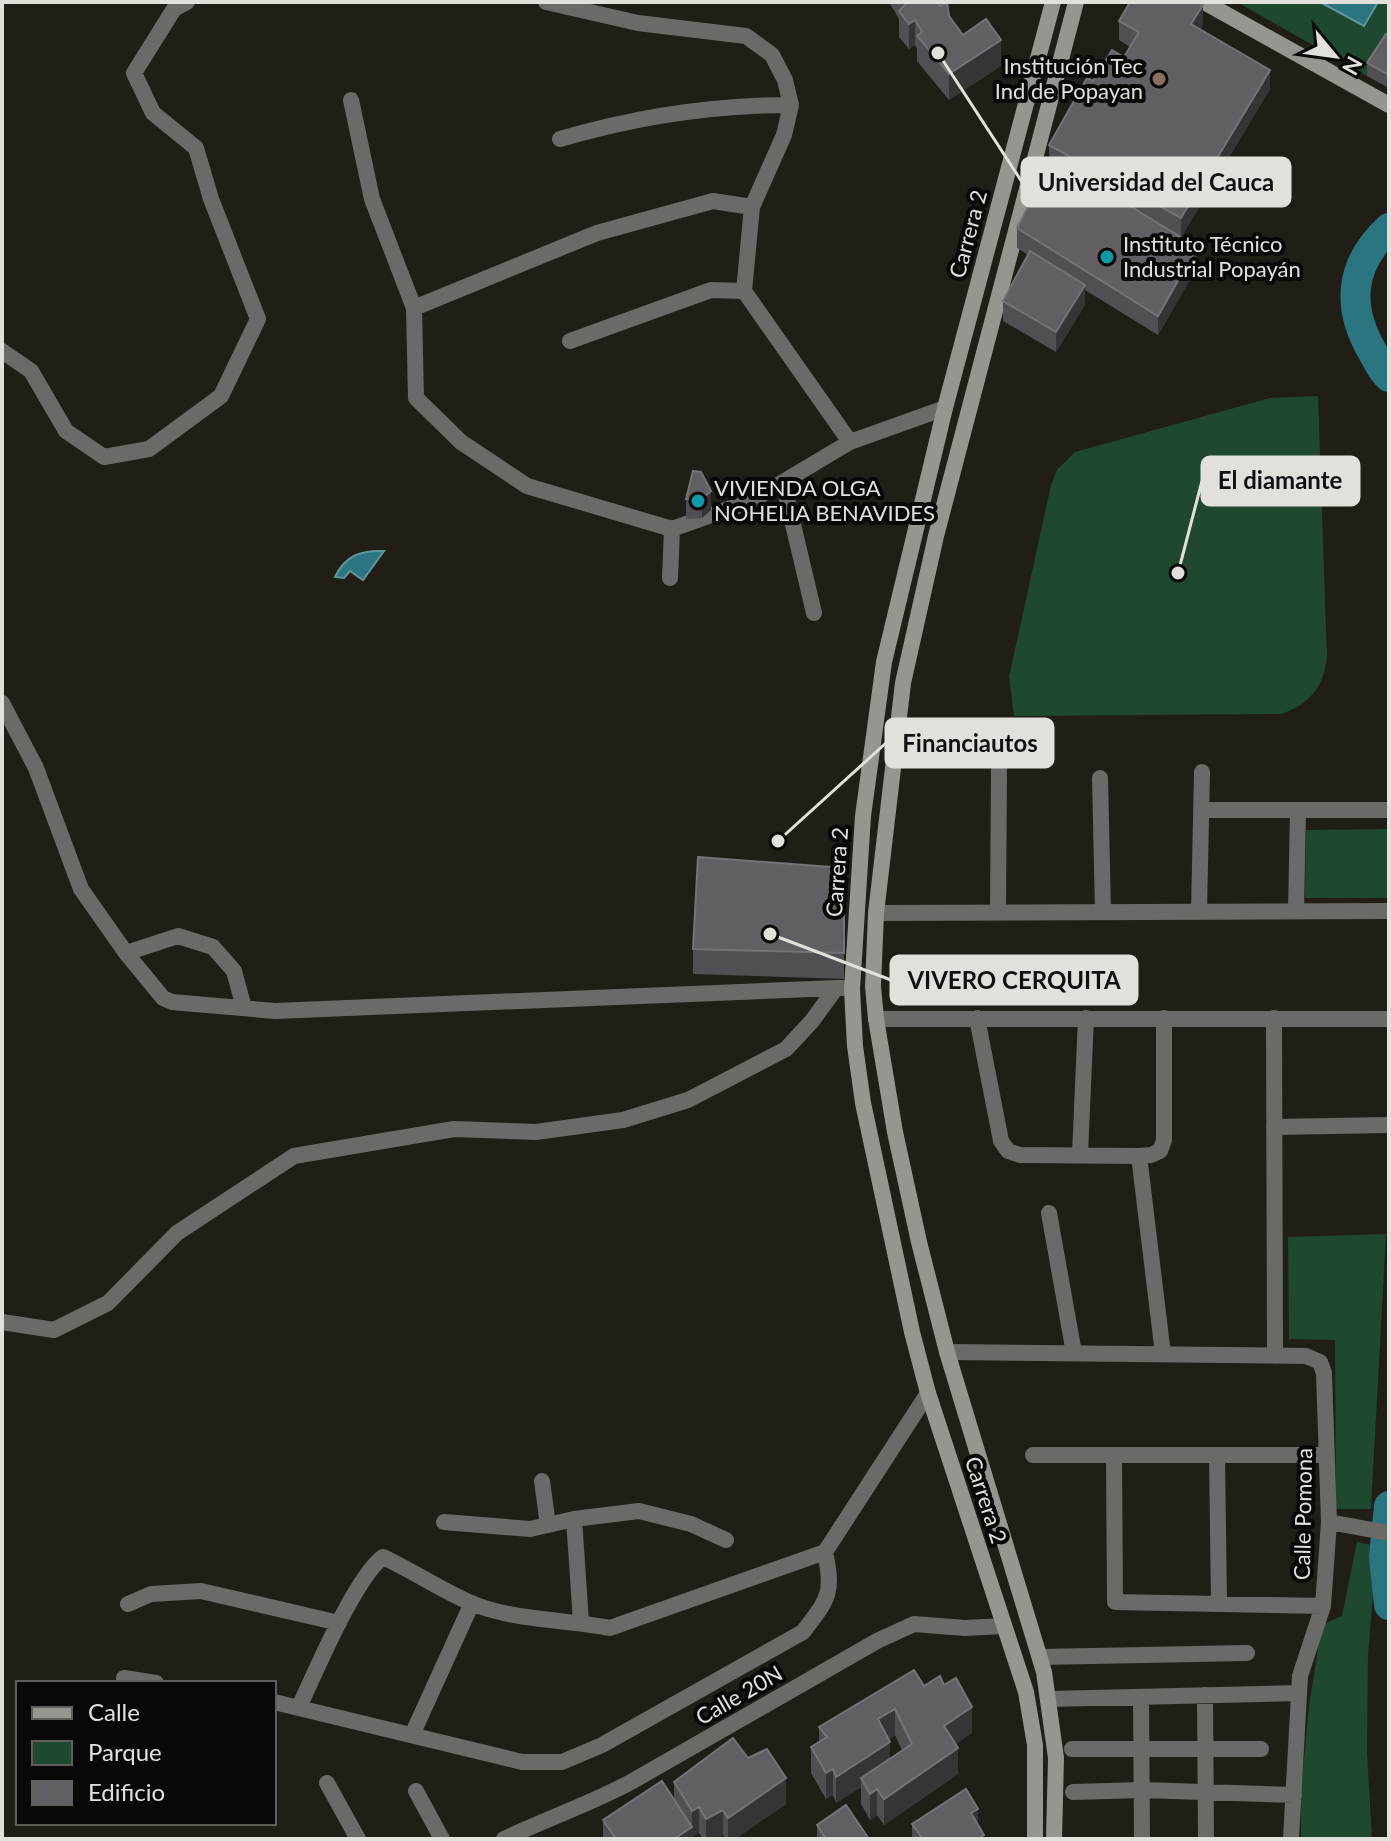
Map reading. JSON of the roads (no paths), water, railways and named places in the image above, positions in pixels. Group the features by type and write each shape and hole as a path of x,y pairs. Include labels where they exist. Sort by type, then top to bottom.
{"main road":[{"name":"Carrera 2","path":"1035,1839 1035,1745 1026,1692 928,1393 912,1332 863,1103 844,988 884,662 945,408 1053,2"},
{"name":"Carrera 2","path":"1054,1839 1056,1758 1040,1657 947,1352 919,1242 895,1132 873,986 876,913 906,668 936,536 1076,2"},
{"path":"1204,2 1389,105"}],"street":[{"path":"2,351 31,371 66,431 104,457 149,449 221,396 258,319 211,199 196,148 153,113 134,73 174,9 187,2"},
{"path":"546,2 638,23 746,36 772,55 785,80 791,105 784,135 752,207 744,291 850,442"},
{"path":"351,100 372,199 414,308 416,398 461,442 527,486 672,529 751,501 850,442 945,408"},
{"path":"560,139 612,123 739,105 791,105"},
{"path":"414,308 597,233 713,201 752,207"},
{"path":"570,341 711,290 744,291"},
{"path":"783,482 814,613"},
{"path":"670,578 672,529"},
{"path":"2,703 36,768 81,889 126,953 163,998 178,1003 275,1011 844,988"},
{"path":"998,912 999,768"},
{"path":"1199,912 1202,772"},
{"path":"1100,778 1103,912"},
{"path":"1201,810 1389,810"},
{"path":"1296,911 1298,810"},
{"path":"876,913 1389,911"},
{"path":"126,953 178,936 213,947 234,971 244,1008"},
{"path":"2,1322 54,1330 108,1303 177,1233 294,1156 454,1129 536,1132 623,1120 688,1100 786,1049 844,988"},
{"path":"977,1018 1001,1141 1008,1151 1020,1155 1139,1156 1160,1151 1164,1140 1164,1018"},
{"path":"1080,1154 1086,1018"},
{"path":"1274,1018 1275,1356"},
{"path":"876,1019 1389,1019"},
{"path":"1274,1127 1389,1125"},
{"path":"1139,1156 1163,1354"},
{"path":"1049,1213 1074,1353"},
{"name":"Calle Pomona","path":"947,1352 1306,1356 1320,1362 1324,1373 1329,1522 1323,1606 1115,1602 1114,1455"},
{"path":"299,1707 339,1623 374,1565 383,1557 472,1603 529,1619 581,1622 610,1628 825,1552 928,1393"},
{"path":"1033,1455 1326,1455"},
{"path":"1217,1456 1219,1604"},
{"path":"542,1481 548,1525"},
{"path":"444,1522 530,1529 574,1519 639,1511 691,1524 726,1540"},
{"path":"574,1519 581,1622"},
{"path":"1329,1522 1389,1533"},
{"path":"276,1702 522,1762 562,1762 589,1751 803,1632 823,1605 831,1579 825,1552"},
{"path":"128,1604 151,1594 201,1591 339,1623"},
{"path":"412,1735 472,1603"},
{"path":"1291,1839 1300,1676 1323,1606"},
{"name":"Calle 20N","path":"504,1839 620,1788 877,1641 914,1624 965,1628 1004,1626"},
{"path":"1040,1657 1247,1653"},
{"path":"124,1678 143,1681"},
{"path":"1048,1699 1299,1693"},
{"path":"1205,1695 1206,1839"},
{"path":"1141,1697 1142,1839"},
{"path":"1072,1749 1261,1749"},
{"path":"327,1783 358,1839"},
{"path":"1073,1792 1142,1790 1294,1795"},
{"path":"416,1791 442,1839"}],"water":[{"path":"1320,2 1378,2 1364,26"},
{"path":"384,551 363,580 350,571 344,578 335,577 354,556"}],"waterway":[{"path":"1389,228 1366,256 1356,286 1358,318 1379,365 1389,377"},
{"path":"1389,1506 1384,1557 1389,1605"}],"place":[{"name":"Universidad del Cauca","path":"938,53"},
{"name":"Institución Tec Ind de Popayan","path":"1159,79"},
{"name":"Instituto Técnico Industrial Popayán","path":"1107,257"},
{"name":"VIVIENDA OLGA NOHELIA BENAVIDES","path":"698,501"},
{"name":"El diamante","path":"1178,573"},
{"name":"Financiautos","path":"778,841"},
{"name":"VIVERO CERQUITA","path":"770,934"}]}
